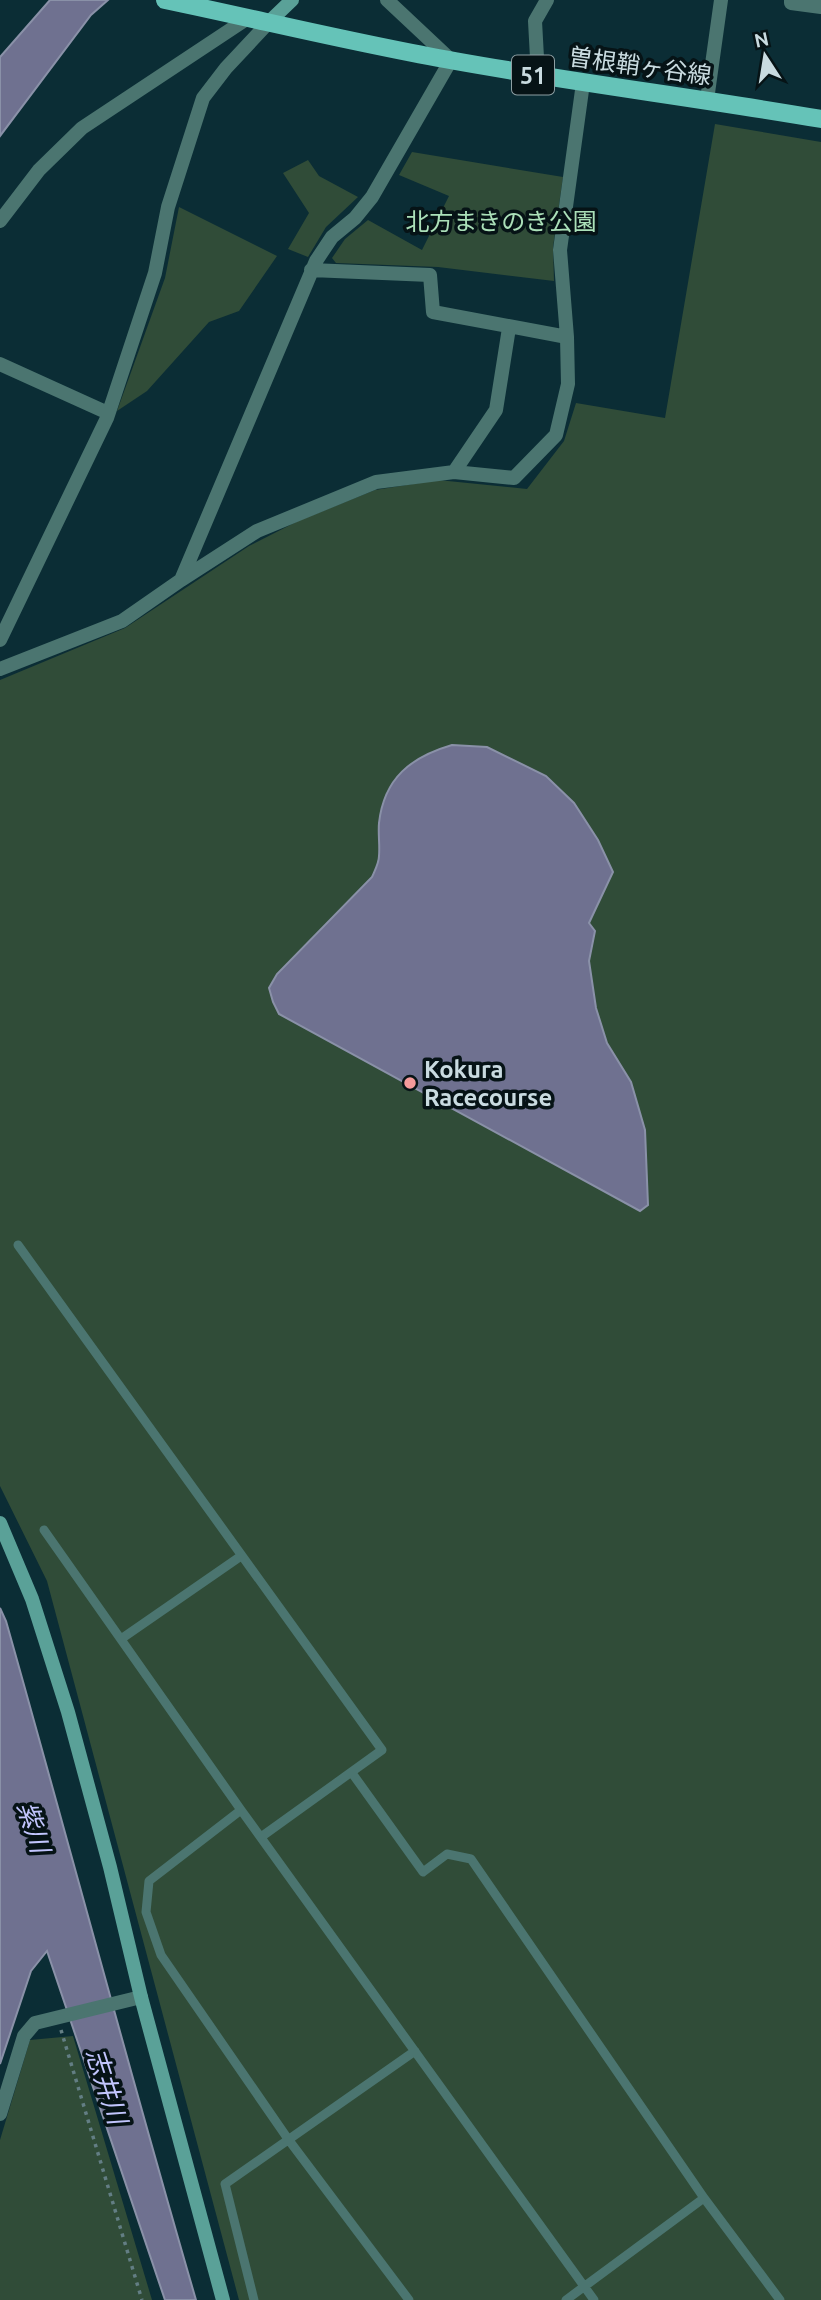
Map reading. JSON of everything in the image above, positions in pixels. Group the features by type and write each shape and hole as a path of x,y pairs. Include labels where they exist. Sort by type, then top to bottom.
{"main road":[{"name":"曽根鞘ヶ谷線","path":"164,0 451,60 821,119"}],"street":[{"path":"0,640 108,413 155,272 168,207 203,98 269,22 292,0"},
{"path":"181,580 312,270 332,237 355,218 372,197 451,60 387,0"},
{"path":"538,75 534,21 547,0"},
{"path":"707,100 720,0"},
{"path":"791,0 791,3 821,7"},
{"path":"0,221 39,170 82,128 248,18"},
{"path":"0,669 122,621 257,531 376,482 454,472 514,478 556,435 568,384 560,250 583,83"},
{"path":"312,270 430,275 433,312 567,338"},
{"path":"454,472 496,410 509,328"},
{"path":"0,364 108,413"},
{"path":"0,1523 32,1599 68,1713 223,2300"},
{"path":"0,2114 24,2036 35,2023 141,1997"}],"lane":[{"path":"18,1245 382,1750 261,1837"},
{"path":"44,1530 241,1810 594,2300"},
{"path":"121,1639 241,1556"},
{"path":"352,1773 423,1872 447,1854 471,1859 704,2197 780,2300"},
{"path":"241,1810 149,1881 146,1912 161,1955 288,2139 409,2300"},
{"path":"254,2300 225,2184 415,2051"},
{"path":"566,2300 704,2197"}],"path":[{"path":"58,2018 142,2300"}],"green space":[{"name":"Kokura Racecourse","path":"715,124 821,142 821,2300 239,2300 47,1581 0,1486 0,680 125,628 249,546 298,521 375,490 438,480 527,489 564,441 576,403 665,418"},
{"name":"北方まきのき公園","path":"412,152 563,177 553,247 554,281 438,267 336,263 332,258 345,239 368,220 422,250 449,196 399,175"},
{"path":"308,160 319,176 358,197 326,227 308,257 288,249 309,213 283,173"},
{"path":"179,207 277,256 239,311 209,322 147,391 117,411 165,278"},
{"path":"73,2036 152,2300 0,2300 0,2140 30,2040"}],"water":[{"path":"50,0 108,0 91,15 0,136 0,57"},
{"path":"452,745 487,747 546,776 574,803 598,840 613,872 589,923 595,931 589,961 596,1008 607,1043 631,1082 645,1130 648,1205 640,1211 279,1014 273,1002 269,988 277,974 372,877 379,859 382,807 393,782 412,763"},
{"path":"0,1608 6,1621 196,2300 165,2300 47,1951 31,1971 0,2064"}],"place":[{"name":"Kokura Racecourse","path":"410,1083"}],"water label":[{"name":"紫川","path":"34,1827"},
{"name":"志井川","path":"107,2086"}]}
